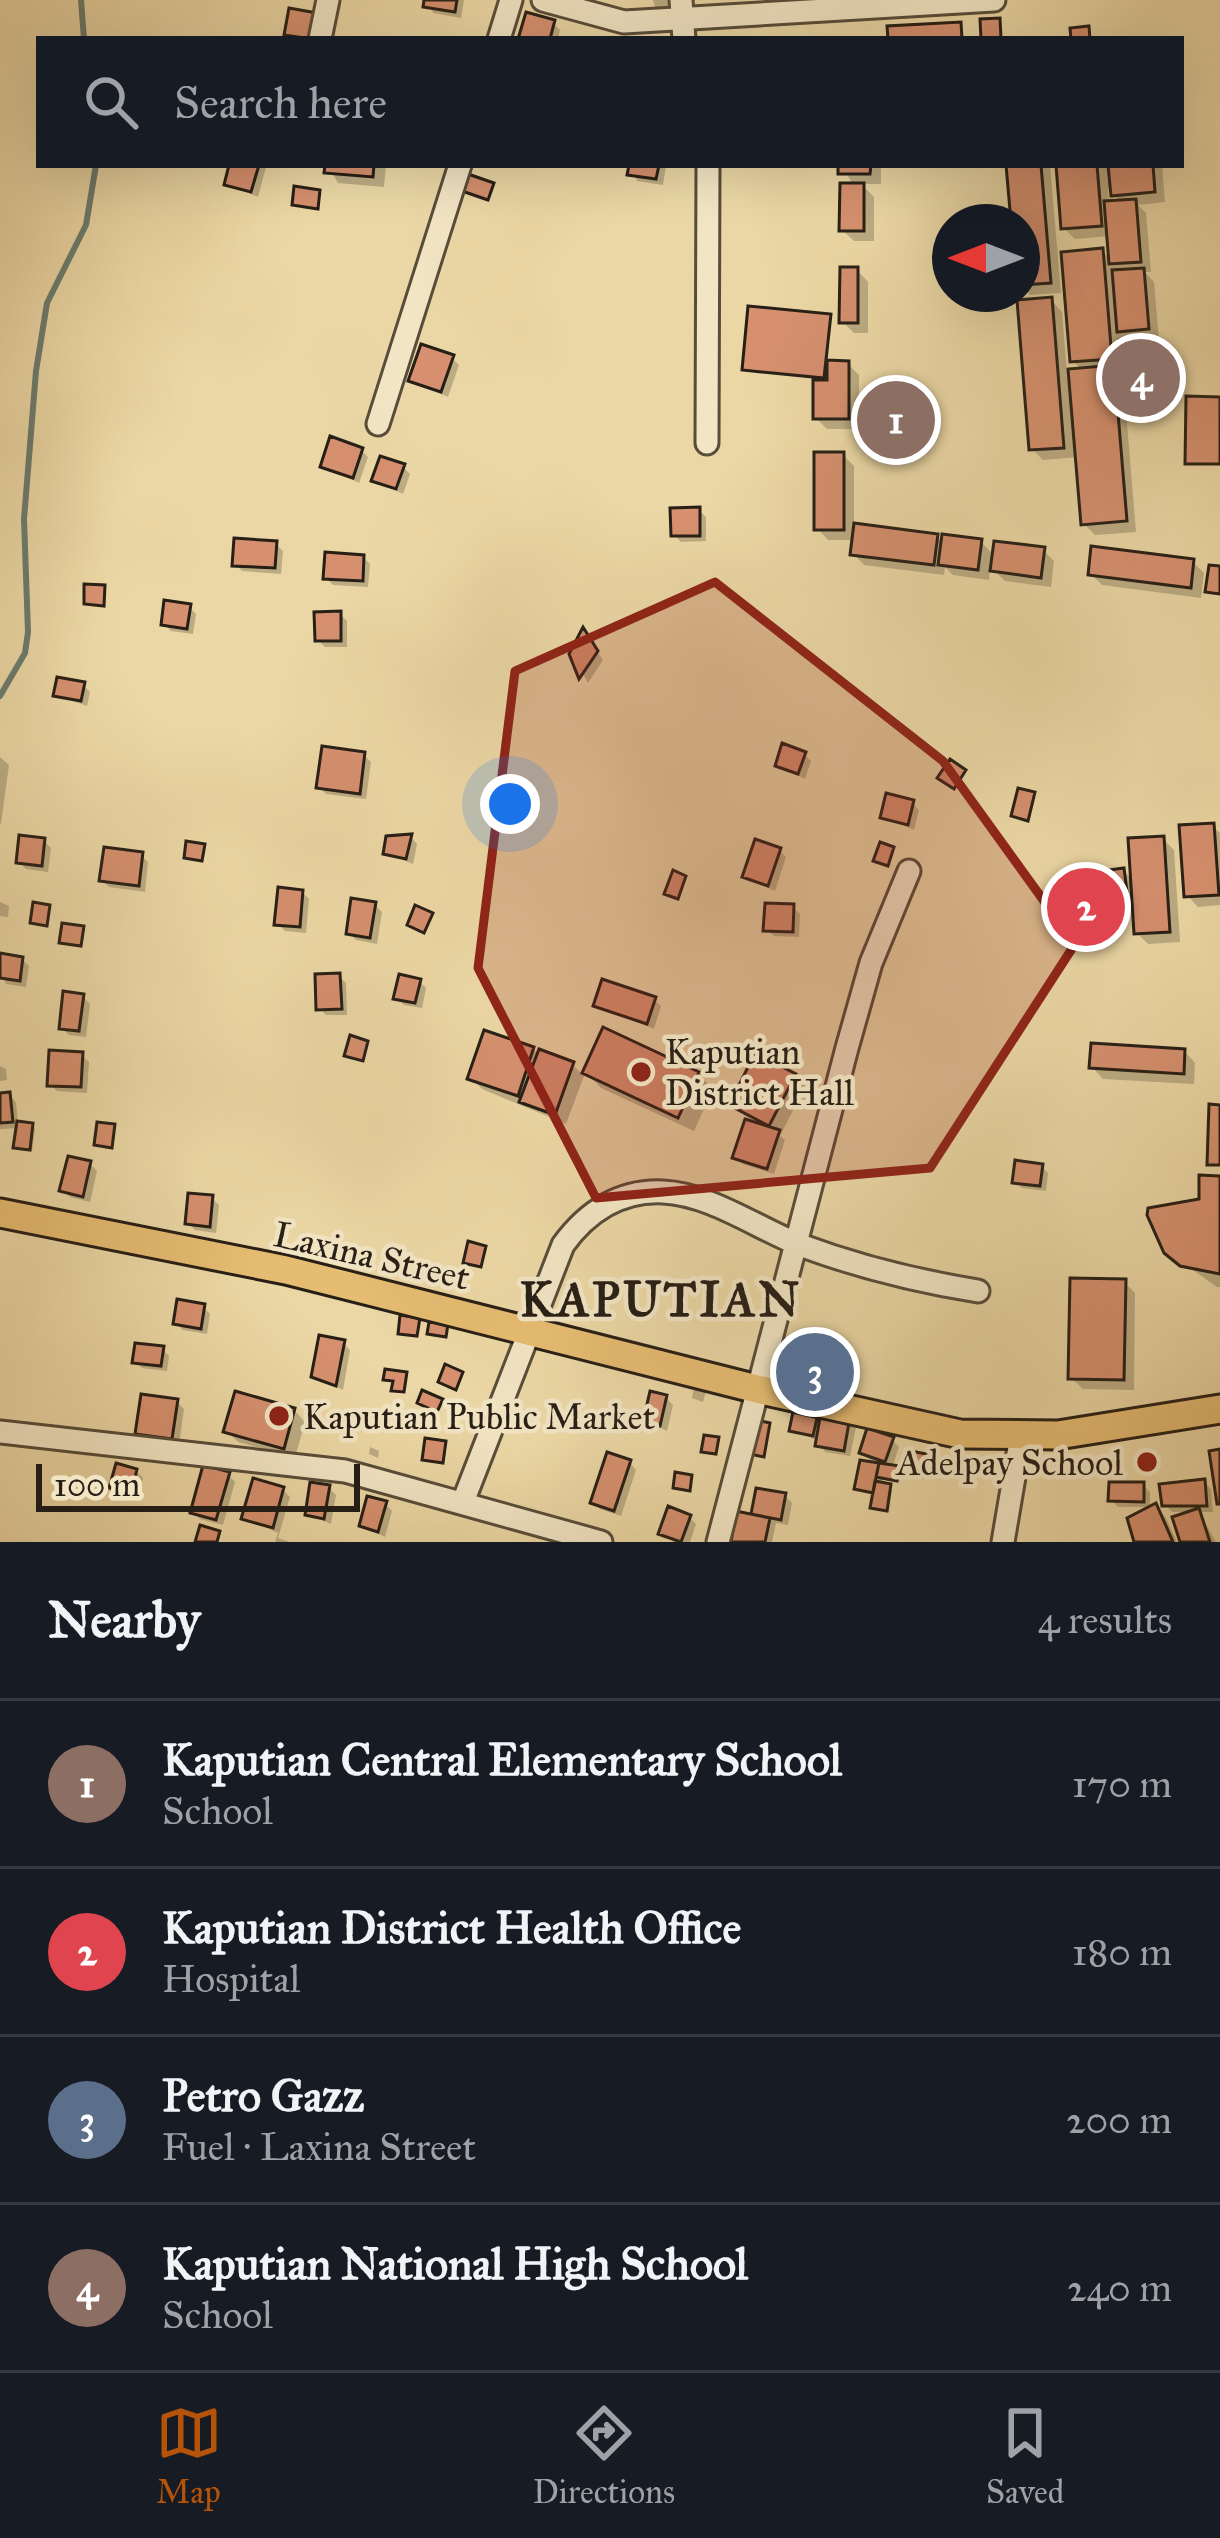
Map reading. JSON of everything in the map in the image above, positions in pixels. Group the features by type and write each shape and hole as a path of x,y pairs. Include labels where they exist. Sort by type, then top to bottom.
{"main road":[{"name":"Laxina Street","path":"0,1213 286,1270 926,1428 1021,1436 1220,1409"}],"street":[{"path":"321,36 328,0"},
{"path":"500,36 511,0"},
{"path":"543,0 604,21 994,0"},
{"path":"377,424 459,168"},
{"path":"707,443 708,168"},
{"path":"718,1542 871,963 909,872"},
{"path":"464,1502 563,1245 580,1221 633,1194 685,1195 795,1243 889,1276 978,1291"},
{"path":"0,1432 292,1462 464,1502 601,1542"},
{"path":"1003,1542 1021,1436"}],"highlighted area":[{"path":"715,582 943,761 1075,944 930,1168 596,1198 478,968 515,671"}],"building":[{"path":"424,0 457,0 455,12 423,7"},
{"path":"289,8 317,13 313,36 284,35"},
{"path":"526,12 555,20 551,36 519,36"},
{"path":"1000,18 1001,36 981,36 980,19"},
{"path":"961,22 962,36 888,36 887,26"},
{"path":"1089,26 1090,36 1071,36 1070,28"},
{"path":"228,168 258,168 251,192 224,185"},
{"path":"325,168 374,168 373,177 324,173"},
{"path":"628,168 658,168 656,179 627,175"},
{"path":"838,168 871,168 870,174 838,174"},
{"path":"1006,168 1041,168 1051,283 1040,284 1040,204 1009,204"},
{"path":"1056,168 1097,168 1102,226 1061,229"},
{"path":"1108,168 1153,168 1155,192 1111,196"},
{"path":"468,174 494,183 488,200 462,191"},
{"path":"840,183 864,183 864,231 839,231"},
{"path":"294,186 320,190 318,209 292,205"},
{"path":"1136,199 1141,262 1109,264 1104,201"},
{"path":"1103,248 1112,359 1070,362 1061,252"},
{"path":"840,267 858,267 858,323 839,323"},
{"path":"1144,268 1149,329 1117,332 1112,270"},
{"path":"1052,297 1064,448 1029,450 1018,312 1040,312 1040,298"},
{"path":"748,306 831,314 824,378 742,370"},
{"path":"1152,337 1157,399 1124,402 1119,340"},
{"path":"421,344 454,355 441,392 408,381"},
{"path":"827,360 849,361 849,419 813,419 813,380 827,380"},
{"path":"1114,365 1127,521 1081,525 1068,369"},
{"path":"1186,396 1220,397 1220,464 1185,464"},
{"path":"330,436 363,448 353,478 320,467"},
{"path":"814,452 844,452 844,530 814,530"},
{"path":"380,456 405,464 396,489 371,481"},
{"path":"700,507 700,536 671,536 670,508"},
{"path":"854,523 938,534 934,565 850,555"},
{"path":"942,534 982,539 978,570 938,565"},
{"path":"234,538 277,541 275,568 232,566"},
{"path":"994,541 1045,547 1041,578 990,571"},
{"path":"1091,546 1194,559 1191,588 1088,575"},
{"path":"325,552 364,555 363,581 323,579"},
{"path":"1209,565 1220,566 1220,594 1205,592"},
{"path":"84,584 105,585 104,606 84,604"},
{"path":"164,600 191,604 187,629 161,625"},
{"path":"341,611 341,641 315,641 314,612"},
{"path":"583,627 598,651 579,679 569,654"},
{"path":"57,677 85,682 81,701 53,696"},
{"path":"782,743 806,752 798,774 775,766"},
{"path":"322,746 365,752 360,794 316,788"},
{"path":"950,759 966,770 954,789 937,778"},
{"path":"1018,788 1035,792 1028,821 1011,816"},
{"path":"886,793 914,800 908,825 880,818"},
{"path":"1214,823 1219,895 1184,897 1179,825"},
{"path":"412,834 406,859 383,854 386,836"},
{"path":"19,835 45,838 42,866 16,863"},
{"path":"1164,836 1170,932 1134,934 1128,838"},
{"path":"755,839 781,848 768,886 742,877"},
{"path":"186,841 205,844 202,861 184,858"},
{"path":"880,842 894,847 888,866 873,861"},
{"path":"104,847 143,852 139,886 99,881"},
{"path":"1124,868 1128,900 1105,903 1101,871"},
{"path":"673,870 686,876 678,899 664,894"},
{"path":"278,887 303,890 300,927 274,925"},
{"path":"351,898 376,902 370,938 346,934"},
{"path":"33,902 50,905 47,926 30,923"},
{"path":"765,903 794,904 793,932 763,931"},
{"path":"415,905 433,913 424,933 407,925"},
{"path":"62,923 84,926 81,946 59,943"},
{"path":"0,953 23,957 20,981 0,978"},
{"path":"340,973 342,1009 316,1010 315,974"},
{"path":"399,974 421,979 415,1003 393,999"},
{"path":"602,979 656,997 647,1024 593,1006"},
{"path":"63,991 84,994 79,1031 59,1029"},
{"name":"Kaputian District Hall","path":"603,1027 699,1072 678,1118 582,1073"},
{"path":"484,1030 534,1047 518,1096 467,1079"},
{"path":"350,1035 368,1041 363,1061 344,1056"},
{"path":"1091,1043 1185,1049 1184,1074 1089,1068"},
{"path":"539,1049 574,1062 555,1115 519,1102"},
{"path":"49,1050 83,1052 81,1087 47,1086"},
{"path":"755,1053 796,1074 769,1126 729,1105"},
{"path":"10,1092 13,1122 0,1123 0,1093"},
{"path":"1209,1104 1220,1105 1220,1165 1207,1165"},
{"path":"745,1119 780,1130 767,1169 732,1158"},
{"path":"17,1121 33,1123 30,1150 13,1148"},
{"path":"97,1122 115,1124 112,1148 94,1145"},
{"path":"68,1156 91,1161 83,1197 59,1191"},
{"path":"1015,1160 1043,1164 1040,1186 1012,1183"},
{"path":"1199,1175 1220,1176 1220,1274 1180,1266 1164,1253 1147,1215 1148,1208 1199,1199"},
{"path":"188,1193 213,1195 210,1227 185,1224"},
{"path":"468,1241 486,1246 481,1267 463,1263"},
{"path":"349,1248 373,1252 370,1266 346,1262"},
{"path":"1070,1278 1126,1279 1124,1380 1068,1379"},
{"path":"177,1299 205,1304 201,1329 173,1324"},
{"path":"400,1315 420,1318 417,1336 398,1334"},
{"path":"429,1322 448,1324 446,1337 427,1334"},
{"path":"319,1335 345,1340 336,1386 311,1377"},
{"path":"135,1343 164,1346 161,1366 132,1363"},
{"path":"445,1364 463,1372 456,1390 438,1382"},
{"path":"385,1369 407,1372 404,1392 391,1391 393,1381 383,1380"},
{"path":"422,1390 443,1399 437,1412 417,1403"},
{"path":"235,1391 295,1408 284,1449 223,1432"},
{"path":"650,1391 667,1395 660,1426 643,1422"},
{"path":"141,1394 178,1399 172,1439 135,1434"},
{"path":"794,1407 818,1413 813,1436 789,1431"},
{"path":"821,1412 850,1417 844,1451 815,1446"},
{"path":"756,1420 770,1423 764,1457 750,1454"},
{"path":"867,1428 894,1437 885,1462 859,1453"},
{"path":"704,1435 719,1437 716,1454 701,1452"},
{"path":"425,1438 446,1441 443,1463 422,1460"},
{"path":"1220,1449 1220,1504 1217,1504 1209,1451"},
{"path":"911,1451 926,1454 922,1477 907,1474"},
{"path":"607,1452 631,1460 614,1511 590,1503"},
{"path":"860,1460 879,1463 873,1493 854,1489"},
{"path":"116,1463 137,1469 131,1494 109,1488"},
{"path":"879,1463 900,1466 897,1481 876,1477"},
{"path":"203,1465 230,1472 216,1520 190,1513"},
{"path":"675,1472 692,1475 690,1491 673,1488"},
{"path":"253,1478 284,1487 273,1528 241,1519"},
{"path":"1205,1479 1207,1506 1162,1506 1159,1484"},
{"path":"875,1481 891,1484 887,1511 870,1508"},
{"path":"310,1482 330,1485 324,1519 305,1515"},
{"path":"1109,1482 1144,1482 1144,1502 1108,1501"},
{"path":"756,1488 786,1493 781,1520 751,1514"},
{"path":"367,1496 387,1501 378,1532 359,1526"},
{"path":"1156,1503 1173,1542 1134,1542 1127,1518"},
{"path":"668,1506 691,1515 681,1542 658,1534"},
{"path":"1199,1508 1210,1542 1180,1542 1172,1517"},
{"path":"736,1511 770,1518 765,1542 731,1542"},
{"path":"200,1525 220,1531 217,1542 195,1542"}],"waterway":[{"path":"81,0 84,36"},
{"path":"0,696 25,653 28,632 24,519 36,371 47,303 86,225 96,168"}],"place":[{"name":"Kaputian National High School","path":"1141,378"},
{"name":"Kaputian Central Elementary School","path":"896,420"},
{"name":"Kaputian District Health Office","path":"1086,907"},
{"name":"Kaputian District Hall","path":"641,1072"},
{"name":"Petro Gazz","path":"815,1372"},
{"name":"Kaputian Public Market","path":"279,1416"},
{"name":"Adelpay School","path":"1147,1462"}],"district":[{"name":"KAPUTIAN","path":"661,1299"}]}
